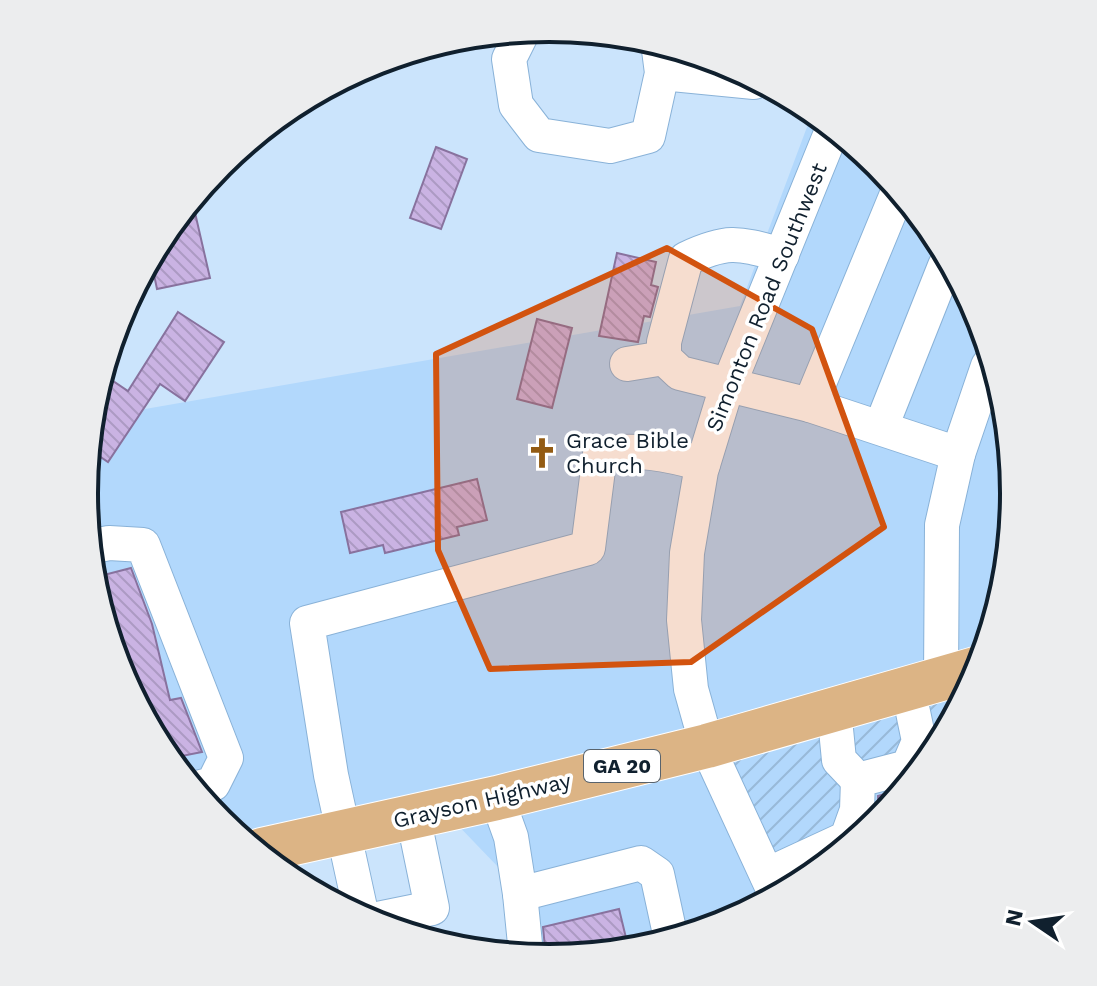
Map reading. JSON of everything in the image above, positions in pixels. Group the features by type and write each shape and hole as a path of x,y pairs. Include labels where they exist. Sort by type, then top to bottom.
{"main road":[{"name":"Grayson Highway","path":"270,848 497,798 707,746 943,679"}],"street":[{"path":"517,43 509,59 516,105 539,135 610,146 648,136 661,61 710,72"},
{"name":"Simonton Road Southwest","path":"770,883 707,746 691,689 684,620 687,553 703,464 728,386 828,139"},
{"path":"810,405 893,203"},
{"path":"782,255 740,243 714,246 686,259 664,342 664,358 680,373 810,405 958,454"},
{"path":"881,427 942,274"},
{"path":"627,364 664,358"},
{"path":"910,762 943,679 942,525 958,454 984,377"},
{"path":"358,902 342,832 307,623 588,548 600,454 624,450 663,453 703,464"},
{"path":"100,545 143,545 226,758 213,784 206,786"},
{"path":"834,709 839,760 858,780 857,810 851,827"},
{"path":"858,780 906,767"},
{"path":"497,798 511,837 524,943"},
{"path":"393,916 432,908 413,816"},
{"path":"770,883 815,857"},
{"path":"520,894 641,863 657,874 669,928"}],"highlighted area":[{"path":"667,248 812,329 884,527 691,662 490,669 438,550 436,354"}],"shaded area":[{"path":"808,124 846,154 888,196 939,268 976,348 991,405 999,464 999,522 991,581 976,638 947,704 782,879 721,910 665,929 578,943 516,943 500,869 450,817 261,841 209,790 174,744 144,692 121,638 113,610 98,522 98,464 104,416 740,306"},
{"path":"953,691 906,768 867,812 823,851 764,889 700,771"}],"building":[{"path":"436,147 467,159 441,229 410,218"},
{"path":"195,213 210,278 157,289 154,275"},
{"path":"617,253 656,262 651,285 658,287 650,317 644,316 638,342 599,336"},
{"path":"178,312 224,342 185,401 160,384 108,462 99,456 112,380 128,391"},
{"path":"537,319 572,328 552,408 517,399"},
{"path":"477,479 487,520 457,527 459,535 385,553 383,545 350,553 341,512"},
{"path":"131,568 152,624 170,700 181,698 202,752 182,756 158,718 121,638 105,575"},
{"path":"619,909 626,937 545,944 543,927"}],"place":[{"name":"Grace Bible Church","path":"542,453"}]}
